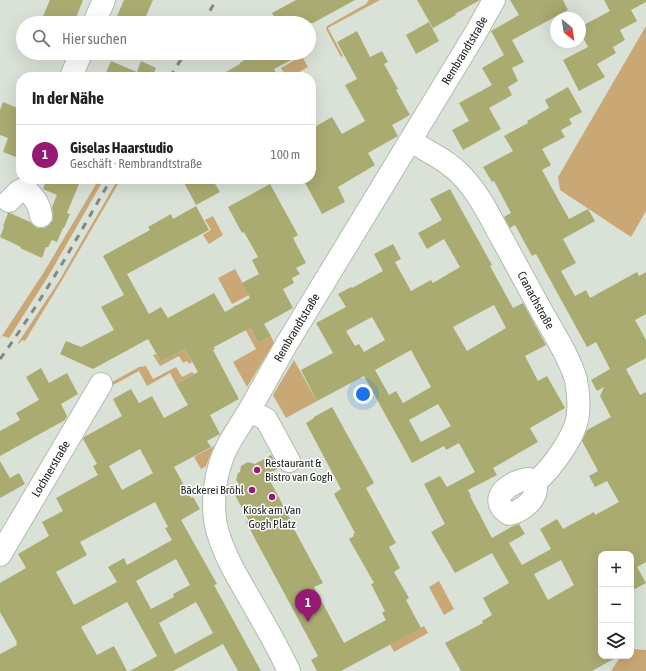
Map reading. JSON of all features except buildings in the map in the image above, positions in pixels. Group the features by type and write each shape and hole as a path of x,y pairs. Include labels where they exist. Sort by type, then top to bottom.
{"street":[{"path":"97,16 104,0"},
{"name":"Rembrandtstraße","path":"289,671 266,626 232,567 218,533 214,498 222,460 233,436 249,411 286,345 475,34 494,0"},
{"path":"73,72 78,60"},
{"name":"Cranachstraße","path":"410,141 451,166 462,175 473,189 482,202 523,276 570,364 576,380 578,414 571,437 542,478 535,483"},
{"path":"20,190 36,200 40,207 41,216"},
{"name":"Lochnerstraße","path":"0,555 101,384"},
{"path":"249,411 266,419 289,461"}],"shaded area":[{"path":"369,0 380,0 328,28 343,56 341,57 326,29 327,26 366,4"},
{"path":"646,26 646,211 631,237 560,190 558,177"},
{"path":"295,60 304,60 308,67 299,72 283,72 281,68"},
{"path":"96,184 101,184 49,275 9,338 3,336 0,339 44,272"},
{"path":"115,184 118,184 25,341 22,340 19,344 18,343 59,281"},
{"path":"213,216 223,235 209,244 203,235 211,230 205,220"},
{"path":"235,269 249,295 232,304 218,278"},
{"path":"237,305 258,343 271,336 274,343 247,387 233,362 256,349 233,307"},
{"path":"185,349 192,362 189,364 187,361 183,363 179,356 160,366 153,355 156,354 161,362"},
{"path":"294,360 317,401 286,418 273,395"},
{"path":"146,366 153,379 176,367 182,377 192,372 194,374 176,384 170,373 147,386 139,371 113,385 112,382 139,367"},
{"path":"214,446 206,466 201,469 194,457"},
{"path":"439,581 454,609 444,615 429,587"},
{"path":"424,626 428,633 394,652 390,644"},
{"path":"634,649 646,650 646,671 611,671 619,659 634,659"}],"railway":[{"path":"207,16 216,0"},
{"path":"173,72 181,60"},
{"path":"0,359 44,293 108,184"}],"place":[{"name":"Restaurant & Bistro van Gogh","path":"257,470"},
{"name":"Bäckerei Bröhl","path":"252,490"},
{"name":"Kiosk am Van Gogh Platz","path":"272,497"},
{"name":"Giselas Haarstudio","path":"308,622"}]}
